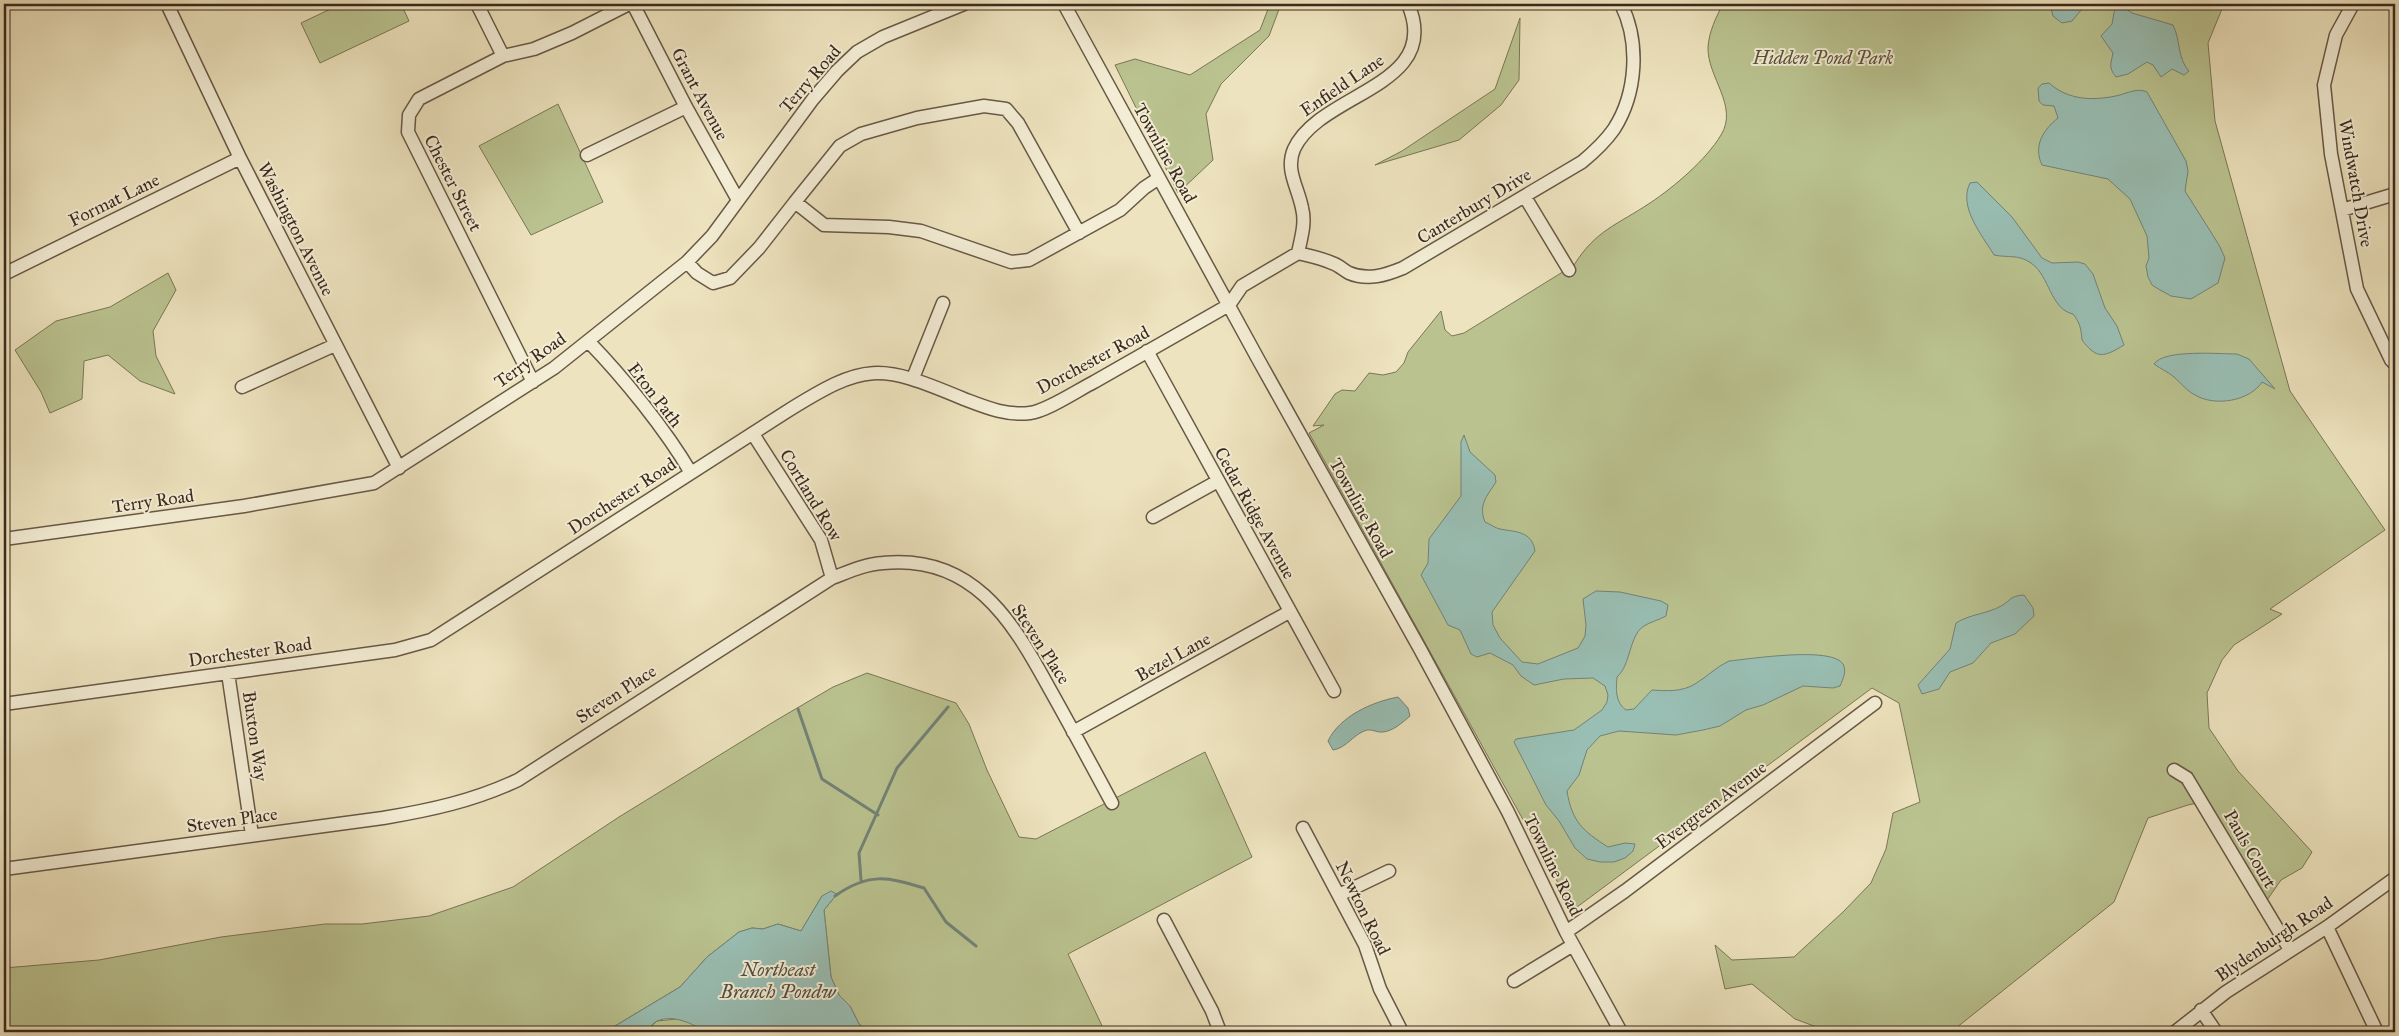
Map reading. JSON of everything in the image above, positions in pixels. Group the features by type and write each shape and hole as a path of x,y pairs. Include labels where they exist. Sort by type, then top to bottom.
{"street":[{"name":"Washington Avenue","path":"167,4 240,158 399,468"},
{"path":"477,4 503,56"},
{"name":"Chester Street","path":"533,382 408,132 409,115 418,99 503,56 534,49 572,33 629,4"},
{"name":"Grant Avenue","path":"633,4 686,108 738,200"},
{"name":"Terry Road","path":"4,539 317,494 374,483 533,382 687,262 712,236 813,99 836,71 857,52 883,36 964,4"},
{"path":"1059,4 1082,37"},
{"name":"Townline Road","path":"1064,4 1498,795 1566,932 1621,1032"},
{"name":"Enfield Lane","path":"1298,253 1303,227 1302,208 1290,168 1293,151 1301,135 1313,123 1398,70 1412,46 1415,30 1408,4"},
{"name":"Canterbury Drive","path":"1298,253 1334,263 1350,273 1366,277 1386,275 1433,252 1582,162 1594,152 1614,129 1624,110 1630,92 1633,52 1621,4"},
{"name":"Windwatch Drive","path":"2353,4 2336,35 2324,85 2330,154 2358,289 2391,360 2395,364"},
{"path":"687,262 697,273 713,283 730,278 759,248 840,146 861,134 936,114 984,106 1006,108 1018,123 1079,233"},
{"path":"587,155 686,108"},
{"name":"Format Lane","path":"4,274 240,158"},
{"path":"795,202 824,224 889,227 921,231 1011,262 1029,260 1120,210 1144,188 1159,178"},
{"path":"2342,210 2395,194"},
{"path":"1525,197 1569,270"},
{"path":"1229,305 1242,286 1298,253"},
{"path":"913,378 943,304"},
{"name":"Dorchester Road","path":"4,704 395,650 431,640 816,393 843,379 862,373 884,372 913,378 993,411 1030,413 1062,400 1229,305"},
{"name":"Eton Path","path":"588,341 646,410 680,455 691,473"},
{"path":"242,387 336,345"},
{"name":"Cedar Ridge Avenue","path":"1147,351 1334,691"},
{"name":"Cortland Row","path":"753,434 821,540 832,578"},
{"path":"1153,517 1218,481"},
{"name":"Steven Place","path":"4,869 383,818 439,808 484,796 518,780 832,578 882,563 907,562 943,570 981,590 1010,623 1112,803"},
{"name":"Bezel Lane","path":"1073,732 1289,612"},
{"name":"Buxton Way","path":"228,673 252,835"},
{"name":"Evergreen Avenue","path":"1566,932 1625,891 1876,703"},
{"name":"Pauls Court","path":"2174,770 2187,778 2290,950"},
{"name":"Newton Road","path":"1303,828 1365,945 1380,989 1402,1032"},
{"path":"1339,895 1388,871"},
{"name":"Blydenburgh Road","path":"2175,1032 2201,1010 2327,927 2395,878"},
{"path":"1164,920 1212,1011 1220,1032"},
{"path":"2327,927 2377,1032"},
{"path":"1514,981 1573,945"},
{"path":"2201,1010 2216,1032"}],"green space":[{"path":"341,4 401,4 409,21 320,63 301,23"},
{"path":"1270,4 1281,4 1269,36 1221,84 1206,114 1213,160 1178,193 1115,65 1135,59 1190,75 1260,30"},
{"name":"Hidden Pond Park","path":"1723,4 2224,4 2208,43 2215,121 2290,391 2385,530 2270,609 2282,614 2234,645 2222,660 2207,693 2209,728 2238,771 2312,852 2302,868 2281,880 2265,903 2207,801 2148,818 2114,902 1951,1032 1830,1032 1795,1019 1752,984 1725,989 1715,945 1732,960 1794,957 1843,912 1871,883 1886,849 1893,813 1920,802 1899,703 1872,688 1573,910 1309,433 1324,425 1313,426 1335,394 1342,390 1355,391 1369,373 1383,375 1396,372 1404,363 1408,352 1441,311 1445,330 1452,336 1464,333 1574,265 1582,253 1599,236 1659,197 1707,154 1721,135 1726,124 1725,102 1712,69 1708,47 1713,25"},
{"path":"1520,18 1519,80 1501,105 1459,140 1375,165 1402,151 1495,89"},
{"path":"558,104 603,202 531,235 479,146"},
{"path":"168,273 176,290 153,331 156,356 175,394 140,381 108,355 84,361 82,399 50,413 41,392 15,350 56,321 110,307"},
{"path":"867,673 956,703 969,724 987,770 1019,837 1036,839 1205,752 1252,857 1068,954 1105,1032 869,1032 859,1024 850,1006 839,995 831,977 824,910 837,894 822,896 801,931 778,924 763,929 752,928 739,932 707,957 680,987 605,1032 4,1032 4,968 99,960 221,937 325,924 362,924 429,916 513,887 619,817 775,721 833,687"},
{"path":"677,1019 690,1022 706,1032 645,1032 657,1021"}],"water":[{"path":"2050,4 2086,4 2072,21 2062,23 2053,16"},
{"path":"2115,7 2123,7 2132,13 2173,25 2183,61 2189,71 2184,75 2172,69 2161,77 2153,65 2147,62 2128,74 2116,77 2111,68 2113,53 2101,36 2112,24"},
{"path":"2049,83 2065,93 2092,99 2111,97 2137,90 2147,92 2186,161 2188,171 2185,191 2219,245 2225,258 2218,283 2191,299 2171,296 2152,285 2146,266 2149,258 2147,236 2130,199 2108,179 2042,165 2039,158 2041,139 2058,118 2054,106 2043,105 2039,101 2038,88 2042,84"},
{"path":"1977,182 2012,217 2042,258 2052,263 2078,262 2085,264 2093,274 2105,308 2117,326 2124,345 2106,354 2097,354 2092,351 2082,340 2080,326 2073,314 2059,306 2042,276 2031,263 2022,258 1994,255 1978,230 1969,211 1967,192 1970,183"},
{"path":"2180,354 2237,354 2249,359 2275,389 2262,382 2256,389 2241,398 2212,401 2192,393 2172,375 2154,364 2160,359"},
{"path":"1464,435 1470,452 1495,475 1496,482 1483,506 1482,511 1485,522 1498,528 1527,536 1531,540 1535,551 1492,612 1493,625 1500,638 1522,662 1538,664 1578,648 1585,636 1586,625 1583,599 1596,591 1620,592 1661,601 1668,605 1666,616 1639,630 1622,672 1617,677 1618,699 1626,710 1634,709 1652,690 1663,691 1690,687 1729,661 1790,655 1824,656 1836,659 1843,664 1845,669 1840,686 1833,688 1803,686 1763,705 1746,710 1720,726 1676,735 1619,731 1600,736 1587,750 1579,775 1567,791 1569,802 1580,825 1608,847 1625,843 1635,844 1633,851 1625,858 1614,862 1600,862 1587,859 1575,848 1559,821 1546,805 1514,742 1516,739 1574,730 1602,710 1607,702 1608,695 1605,686 1593,678 1564,679 1534,685 1521,676 1513,665 1490,653 1477,657 1471,654 1460,630 1448,625 1421,575 1428,563 1429,539 1461,496 1461,442"},
{"path":"2024,595 2033,608 2034,616 2015,634 1991,643 1973,663 1950,672 1939,689 1922,694 1918,685 1950,649 1956,623 1996,609 2013,597"},
{"path":"1398,697 1408,708 1410,716 1404,721 1387,731 1367,730 1362,732 1342,747 1333,750 1328,741 1340,724 1349,717 1378,702"},
{"name":"Northeast Branch Pondw","path":"831,891 837,894 824,910 831,977 839,995 850,1006 859,1024 869,1032 706,1032 677,1019 663,1019 657,1021 645,1032 605,1032 680,987 707,957 739,932 752,928 763,929 778,924 801,931 822,896"}],"waterway":[{"path":"861,880 859,853 897,768 948,707"},
{"path":"798,709 822,779 878,815"},
{"path":"835,896 858,883 878,879 889,879 924,888 946,922 976,946"}]}
